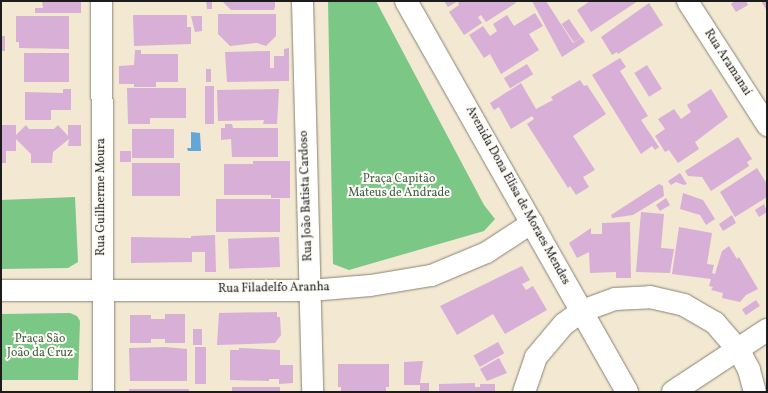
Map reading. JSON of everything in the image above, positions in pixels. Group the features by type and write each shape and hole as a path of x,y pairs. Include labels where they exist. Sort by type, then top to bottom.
{"street":[{"name":"Rua Guilherme Moura","path":"101,1 103,392"},
{"name":"Rua João Batista Cardoso","path":"302,1 312,392"},
{"name":"Avenida Dona Elisa de Moraes Mendes","path":"406,1 628,392"},
{"name":"Rua Aramanaí","path":"687,1 767,125"},
{"name":"Rua Filadelfo Aranha","path":"1,290 310,290 370,285 431,275 486,252 532,222"},
{"path":"524,392 536,357 548,339 564,324 582,311 615,299 650,297 684,305 715,323 738,349 749,370 755,392"},
{"path":"674,392 767,330"}],"green space":[{"name":"Praça Capitão Mateus de Andrade","path":"328,1 376,1 484,205 495,219 484,231 349,270 333,264"},
{"path":"75,197 78,262 68,268 1,269 1,200"},
{"name":"Praça São João da Cruz","path":"70,313 77,316 80,321 78,380 1,380 1,314"}],"water":[{"path":"191,132 200,133 201,151 188,151 187,148 191,148"}],"building":[{"path":"42,1 81,1 81,13 35,13 35,8 43,8"},
{"path":"206,1 212,1 212,9 207,9"},
{"path":"222,1 275,1 275,7 274,10 231,10"},
{"path":"444,1 458,1 448,7"},
{"path":"460,1 514,1 516,3 486,22 481,15 478,17 482,23 464,35 449,12 459,5 458,3"},
{"path":"532,1 546,1 573,43 582,37 585,42 562,57"},
{"path":"590,1 638,1 591,32 577,10"},
{"path":"735,1 746,1 748,5 736,12 731,4"},
{"path":"761,1 767,1 767,11"},
{"path":"649,3 663,25 618,54 617,52 612,55 601,37"},
{"path":"535,13 543,26 529,34 539,50 501,74 490,54 484,58 469,35 483,26 490,36 497,31 493,24 507,15 514,26"},
{"path":"218,14 276,14 276,36 266,46 257,43 230,46 218,34"},
{"path":"133,15 187,15 187,27 191,27 191,44 134,46"},
{"path":"16,16 69,16 69,49 19,48 19,42 16,42"},
{"path":"191,16 202,16 202,31 195,32"},
{"path":"569,19 581,37 574,42 562,24"},
{"path":"1,36 5,36 5,51 1,51"},
{"path":"289,48 289,81 227,82 225,52 270,51 270,68 274,68 274,56 284,56 284,49"},
{"path":"135,50 141,50 141,54 178,54 178,82 156,82 156,87 134,87 134,84 119,84 119,66 134,65"},
{"path":"24,53 69,53 69,82 24,82"},
{"path":"620,58 626,67 620,71 648,116 641,120 659,147 655,150 652,146 641,154 592,75"},
{"path":"527,64 533,74 510,88 504,78"},
{"path":"647,65 662,89 649,97 634,73"},
{"path":"206,69 211,69 211,82 206,82"},
{"path":"580,80 584,86 587,85 606,114 573,136 595,170 583,177 589,187 576,195 570,186 568,188 527,124 534,119 532,116 511,129 499,107 494,110 490,103 521,83 536,109 553,100 551,97"},
{"path":"205,86 214,86 214,124 205,124"},
{"path":"127,88 186,88 186,118 150,118 150,124 128,124"},
{"path":"63,89 71,89 71,110 51,110 51,120 25,120 25,92 63,93"},
{"path":"279,89 277,124 263,124 264,120 218,121 217,90"},
{"path":"711,89 728,117 695,142 699,149 678,163 669,150 665,152 655,136 665,129 658,119 674,109 681,119 691,112 687,105"},
{"path":"225,124 232,124 233,128 278,128 278,157 232,157 231,139 221,140 221,128 225,128"},
{"path":"1,125 16,125 16,135 26,125 29,129 54,129 58,125 68,136 68,125 81,125 81,146 68,146 69,139 53,152 52,163 31,163 31,154 16,139 16,151 6,151 6,163 1,163"},
{"path":"132,129 174,129 174,158 132,158"},
{"path":"738,137 752,159 747,162 749,166 711,191 702,177 688,176 685,171"},
{"path":"120,151 131,151 131,162 120,162"},
{"path":"253,161 290,161 290,198 271,198 271,195 224,195 224,164 253,164"},
{"path":"132,163 180,163 180,196 132,196"},
{"path":"757,168 767,184 767,197 735,217 720,192"},
{"path":"680,173 687,184 684,185 676,182 671,185 668,181"},
{"path":"659,184 663,186 664,196 633,215 612,218 611,215"},
{"path":"683,193 703,200 715,219 706,225 700,215 680,209"},
{"path":"666,198 670,205 660,211 656,205"},
{"path":"216,199 280,199 280,232 216,232"},
{"path":"764,204 767,212 759,217 755,210"},
{"path":"641,212 664,214 661,248 674,249 670,273 636,272"},
{"path":"732,215 736,223 723,231 719,224"},
{"path":"630,222 631,278 616,278 616,272 590,273 589,252 577,258 569,243 591,228 591,234 602,234 602,223"},
{"path":"679,227 712,233 707,264 714,265 712,273 715,274 722,251 729,246 737,259 739,257 758,289 746,295 740,302 722,298 723,293 711,290 713,287 709,286 711,279 672,274"},
{"path":"215,235 216,272 205,272 205,252 192,252 192,262 131,263 131,237 191,238 191,236"},
{"path":"279,237 280,267 229,269 228,239"},
{"path":"522,266 530,280 522,284 526,290 533,286 547,310 505,334 493,314 457,335 440,306"},
{"path":"756,300 760,306 746,315 742,310"},
{"path":"277,312 277,317 280,317 281,335 275,343 217,345 219,313"},
{"path":"165,314 185,314 185,343 165,343 165,339 151,339 151,343 130,343 130,315 151,315 151,319 165,319"},
{"path":"193,329 202,329 202,345 193,345"},
{"path":"498,342 504,353 480,367 474,356"},
{"path":"165,347 187,349 187,381 130,381 129,348"},
{"path":"195,347 206,347 206,384 195,384"},
{"path":"239,348 280,350 280,365 293,365 293,383 279,384 279,379 269,379 269,381 230,380 230,350 239,350"},
{"path":"499,358 507,373 487,381 480,369"},
{"path":"423,361 420,383 429,383 429,392 420,392 420,385 404,385 404,362"},
{"path":"338,364 389,364 389,387 386,387 386,392 341,392 341,387 338,387"},
{"path":"475,383 475,387 480,387 480,384 495,384 495,392 439,392 439,384"},
{"path":"232,387 280,387 280,392 232,392"},
{"path":"129,389 189,389 189,392 129,392"},
{"path":"26,391 77,392 26,392"}]}
